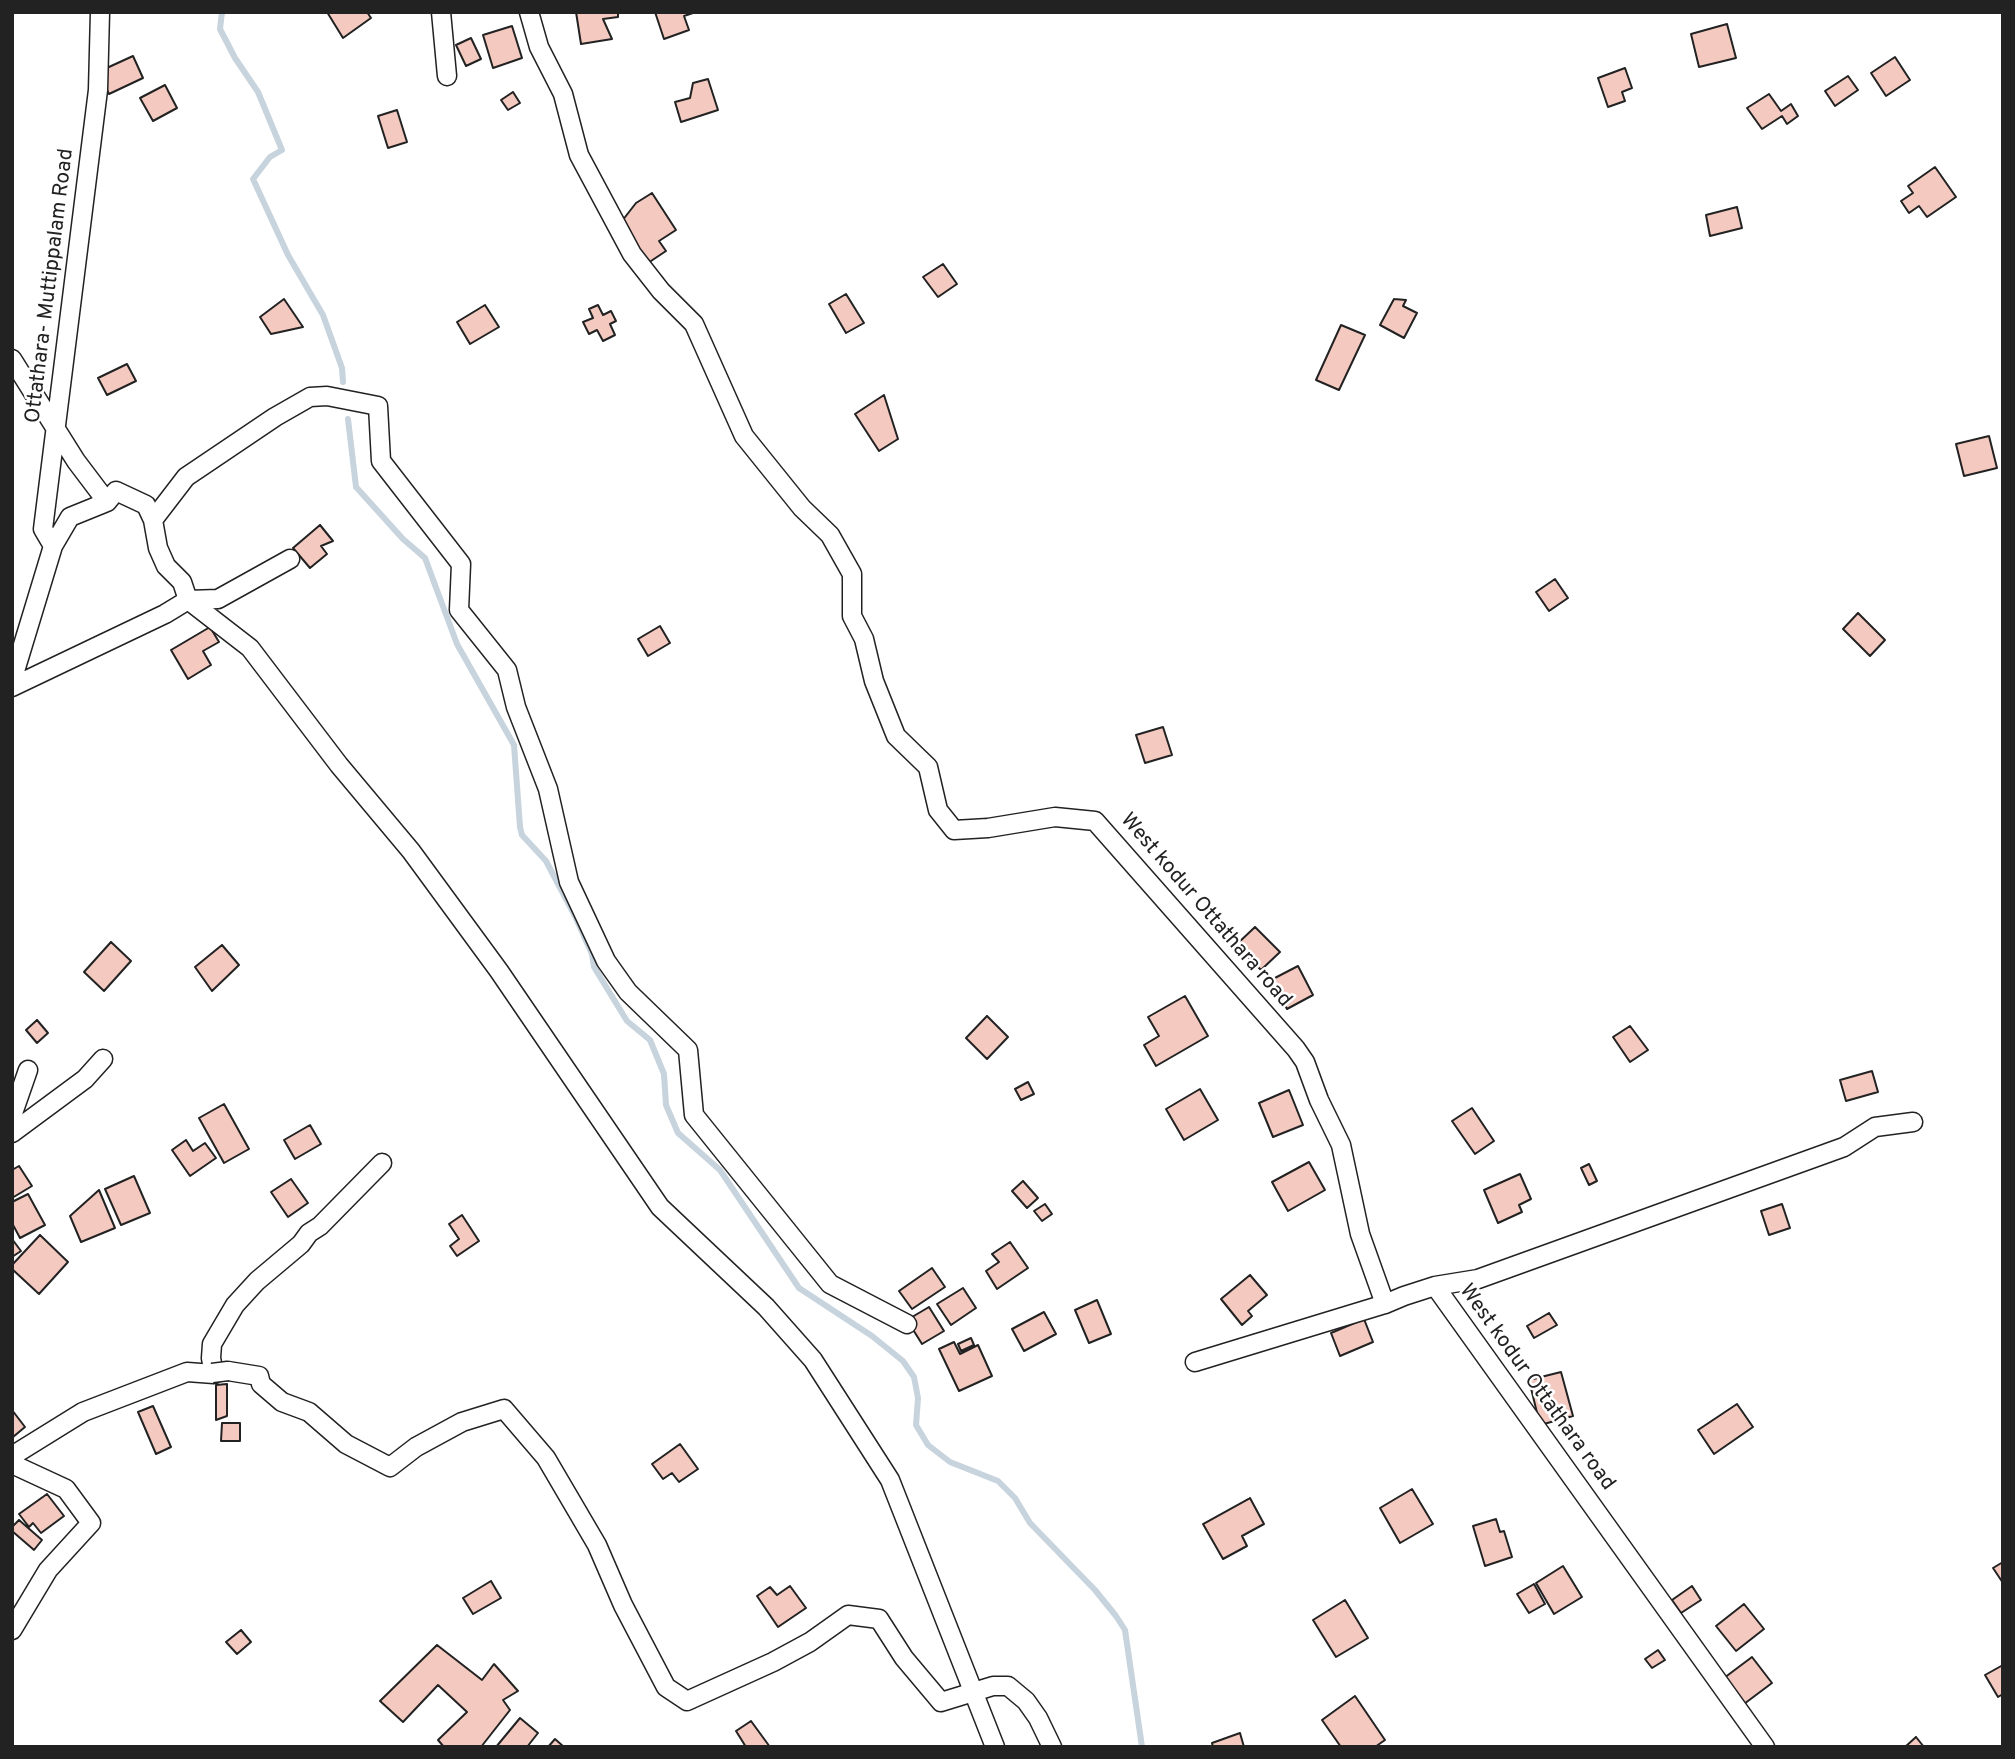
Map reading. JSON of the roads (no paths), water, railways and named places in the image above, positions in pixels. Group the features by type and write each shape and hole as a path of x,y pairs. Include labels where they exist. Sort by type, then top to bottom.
{"street":[{"name":"Ottathara- Muttippalam Road","path":"53,546 43,529 98,90 100,12"},
{"path":"441,12 447,76"},
{"name":"West kodur Ottathara road","path":"529,12 539,47 563,94 579,155 632,254 661,291 694,324 744,436 802,508 830,536 852,574 852,616 864,639 874,681 896,736 928,767 938,810 954,830 988,828 1055,817 1095,821 1279,1029 1305,1062 1319,1100 1341,1145 1360,1234 1385,1304 1435,1286 1765,1747"},
{"path":"12,359 76,461 107,502"},
{"path":"153,520 186,477 275,417 310,397 327,396 378,406 381,461 461,564 459,610 507,670 516,707 548,789 569,882 606,961 628,992 688,1050 694,1115 830,1283 907,1324"},
{"path":"12,681 53,546 71,517 107,502 116,491 146,505 153,520 162,557 166,566 182,582 188,600 250,648 339,765 411,851 499,971 660,1207 766,1307 813,1360 890,1480 995,1747"},
{"path":"12,687 165,614 188,600 218,599 290,559"},
{"path":"12,1133 85,1079 103,1059"},
{"path":"12,1116 28,1070"},
{"path":"1435,1286 1479,1279 1831,1152 1875,1127 1913,1122"},
{"path":"382,1163 320,1226 309,1233 301,1244 257,1281 235,1306 212,1344 214,1374 217,1372 259,1376 261,1384 282,1402 309,1412 346,1444 390,1466 416,1447 463,1422 504,1409 546,1458 597,1545 623,1605 666,1686 687,1701 773,1662 810,1642 848,1615 879,1619 904,1658 941,1702 993,1686 1008,1686 1026,1701 1052,1747"},
{"path":"1195,1362 1385,1304"},
{"path":"12,1456 83,1412 187,1372 217,1372"},
{"path":"12,1464 66,1489 91,1523 48,1570 12,1630"}],"waterway":[{"path":"222,12 220,29 235,58 258,92 282,150 270,157 253,179 288,255 323,315 342,368 343,382"},
{"path":"348,419 356,487 403,539 425,558 457,644 514,745 522,835 546,861 575,916 592,954 594,967 627,1021 650,1040 664,1074 666,1105 678,1133 720,1170 799,1288 872,1336 903,1361 914,1377 918,1398 916,1425 928,1445 950,1462 998,1481 1015,1498 1030,1523 1095,1590 1116,1616 1125,1630 1142,1747"}]}
